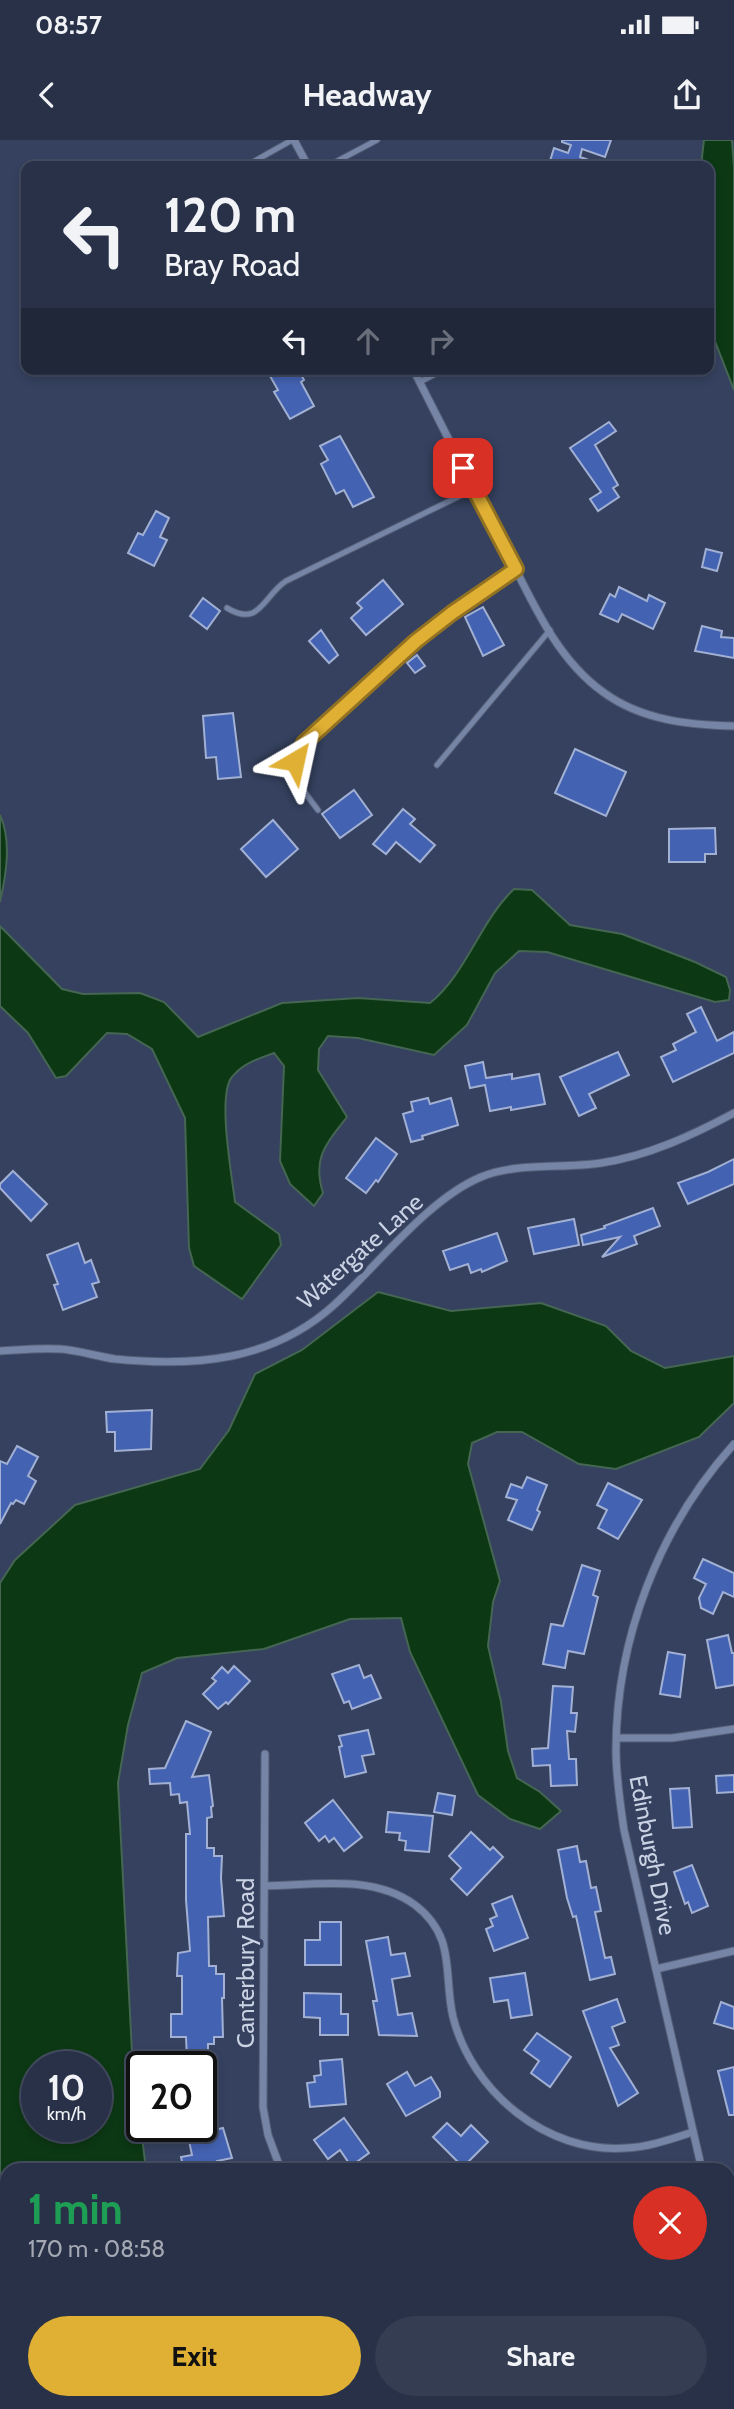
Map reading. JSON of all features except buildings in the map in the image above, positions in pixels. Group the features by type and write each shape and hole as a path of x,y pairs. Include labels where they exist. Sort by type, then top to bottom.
{"street":[{"path":"293,140 305,161"},
{"path":"416,375 516,569 564,653 584,676 625,706 669,721 734,726"},
{"name":"Watergate Lane","path":"0,1351 67,1350 113,1358 170,1363 204,1362 254,1351 305,1326 332,1307 428,1213 462,1187 481,1177 502,1171 591,1164 638,1155 734,1113"},
{"name":"Edinburgh Drive","path":"700,2163 624,1830 618,1787 617,1738 625,1660 649,1581 681,1516 702,1482 734,1444"},
{"path":"617,1738 672,1738 734,1730"},
{"name":"Canterbury Road","path":"265,1754 263,2107 268,2135 278,2163"},
{"path":"265,1886 346,1884 378,1887 399,1895 417,1907 441,1936 449,1963 450,1998 454,2019 464,2048 475,2068 495,2093 532,2124 556,2136 601,2148 648,2145 693,2132"},
{"path":"656,1969 734,1951"}],"lane":[{"path":"255,161 293,140"},
{"path":"337,161 377,140"},
{"path":"420,382 433,375"},
{"path":"227,608 236,614 247,616 256,612 286,581 474,489"},
{"path":"318,810 297,781 294,772 295,761 304,743 416,641 516,569"},
{"path":"437,765 550,630"}],"shaded area":[{"path":"704,140 732,140 734,390 714,339 714,161 702,161"},
{"path":"0,815 7,847 0,902"},
{"path":"514,889 532,890 570,925 622,934 726,977 730,990 729,1000 715,1002 547,952 519,951 495,973 467,1025 434,1055 358,1038 328,1036 319,1049 318,1070 347,1117 323,1152 319,1170 323,1193 314,1206 290,1184 280,1161 284,1066 274,1053 246,1065 232,1077 226,1100 227,1136 235,1202 279,1234 281,1245 242,1299 194,1266 189,1248 185,1118 152,1049 127,1034 107,1033 66,1076 56,1078 28,1033 0,1006 0,926 62,989 83,994 140,993 164,1002 198,1037 282,1003 358,998 430,1003 454,977 492,916"},
{"path":"378,1292 451,1311 541,1303 606,1326 631,1351 665,1368 734,1356 734,1403 699,1437 616,1469 579,1464 522,1432 497,1432 472,1443 468,1464 500,1581 493,1602 488,1646 501,1702 508,1751 517,1778 540,1792 561,1811 540,1829 510,1819 478,1795 410,1652 401,1618 350,1619 264,1649 177,1658 142,1673 128,1725 118,1783 132,2051 126,2051 126,2142 143,2142 145,2163 0,2163 0,1583 15,1560 75,1505 200,1469 229,1430 255,1374 302,1350"}],"route":[{"path":"295,761 298,750 304,743 416,641 516,569 463,468"}]}
